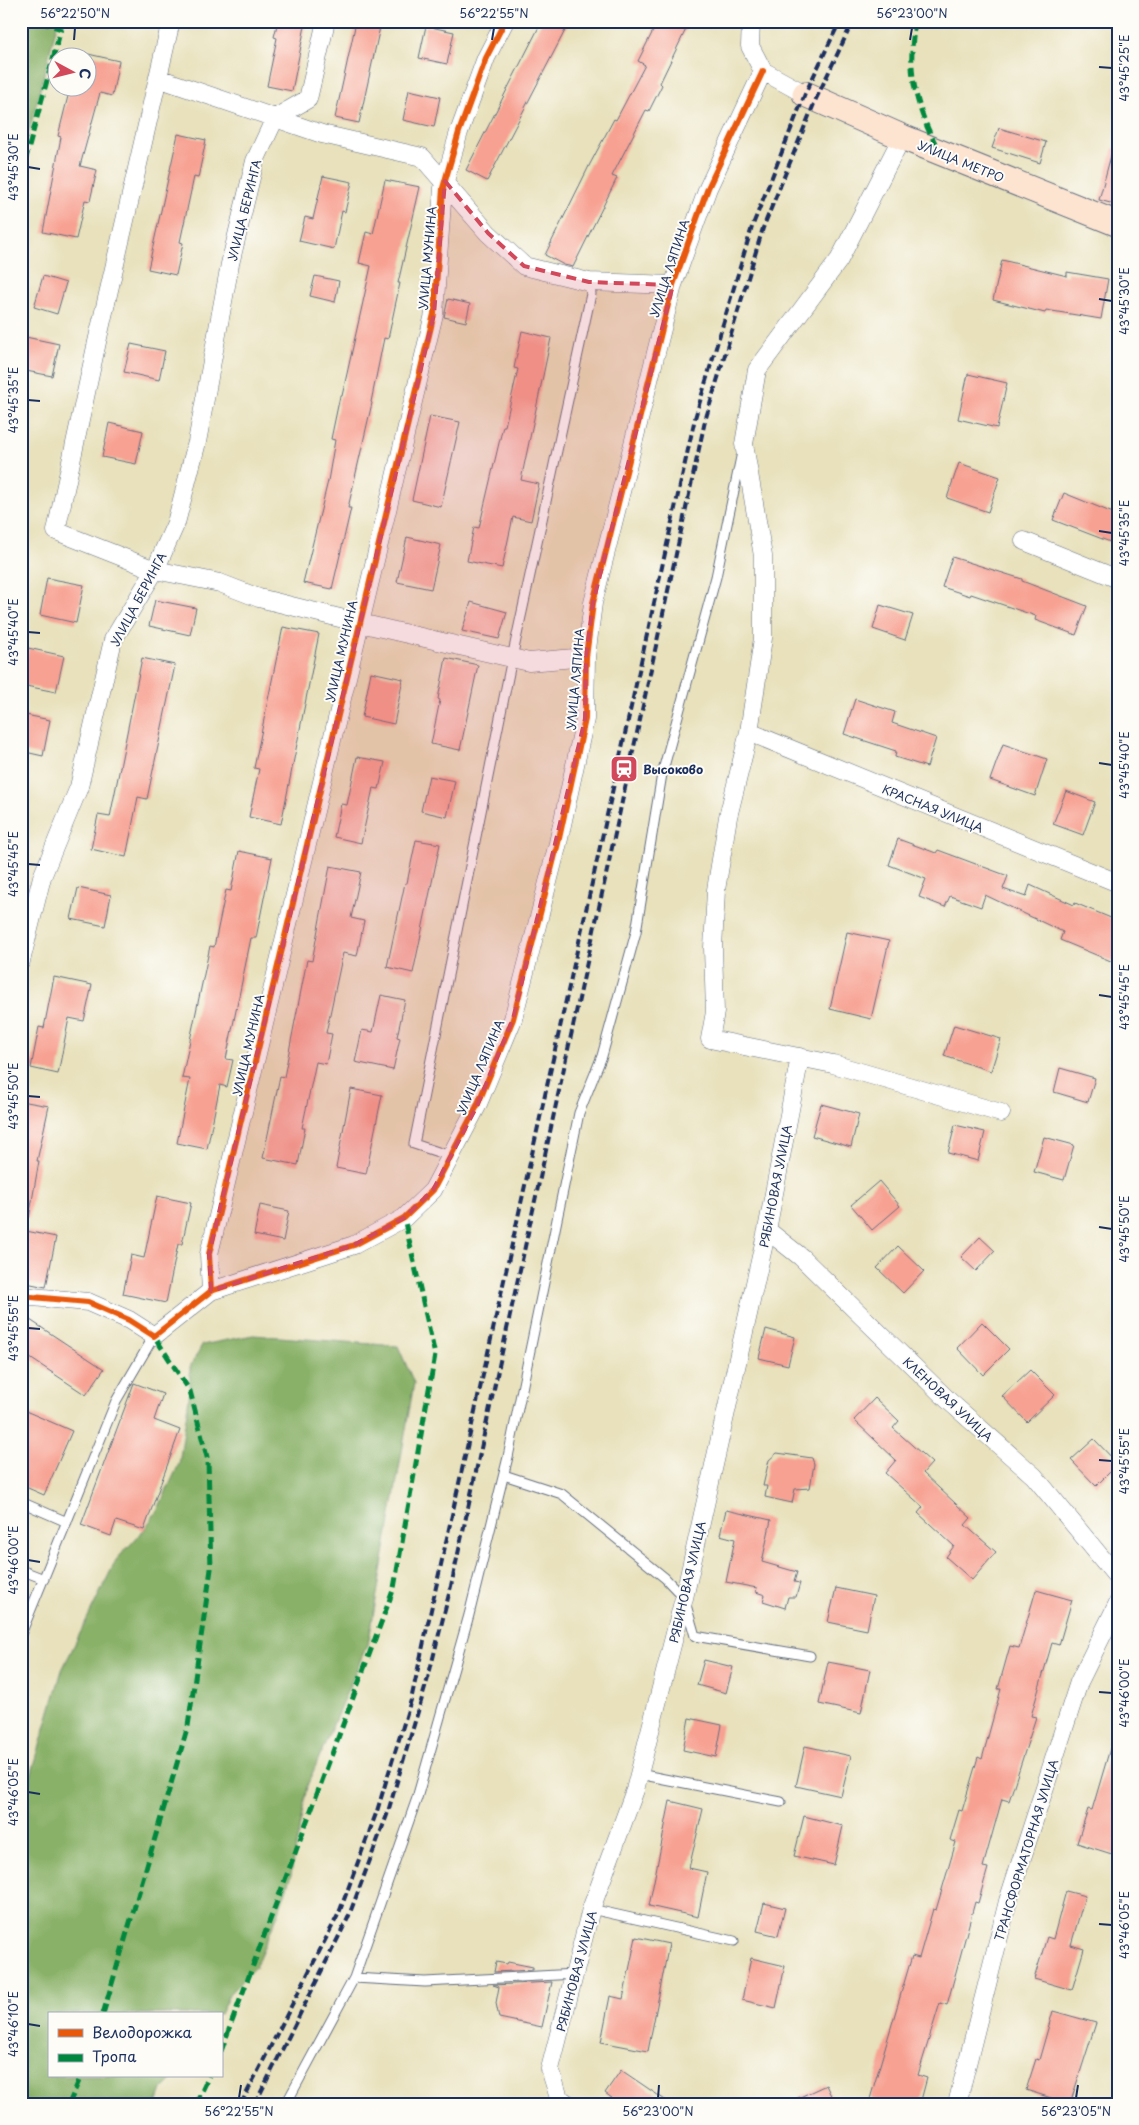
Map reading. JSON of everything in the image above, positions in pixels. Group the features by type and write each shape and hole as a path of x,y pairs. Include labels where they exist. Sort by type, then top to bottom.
{"street":[{"path":"171,21 97,342 56,531 155,570 220,583 259,598 360,623 530,662 586,657"},
{"path":"275,118 308,99 326,21"},
{"name":"УЛИЦА МУНИНА","path":"211,1291 209,1254 434,314 445,181 459,132 486,58 504,21"},
{"path":"751,21 750,46 764,71 805,94"},
{"name":"УЛИЦА ЛЯПИНА","path":"211,1291 354,1246 404,1218 433,1190 477,1106 513,1019 558,843 585,719 586,657 593,603 673,285 708,188 764,71"},
{"path":"158,78 322,134 422,156 488,233 524,266 588,282 673,285"},
{"name":"УЛИЦА МЕТРО","path":"805,94 902,137 1118,224"},
{"name":"УЛИЦА БЕРИНГА","path":"21,961 42,877 79,787 113,640 155,570 176,523 197,442 230,264 255,161 275,118"},
{"path":"902,137 839,260 757,370 744,444 763,556 763,638 749,732 728,817 716,890 713,948 715,1012 710,1039 834,1064 1001,1113"},
{"path":"1024,541 1118,579"},
{"name":"КРАСНАЯ УЛИЦА","path":"749,732 1118,883"},
{"name":"РЯБИНОВАЯ УЛИЦА","path":"563,2101 550,2069 591,1909 635,1790 684,1598 767,1230 800,1057"},
{"name":"КЛЕНОВАЯ УЛИЦА","path":"767,1230 801,1257 949,1401 1034,1476 1118,1578"},
{"path":"21,1296 88,1302 129,1320 154,1336 211,1291"},
{"name":"ТРАНСФОРМАТОРНАЯ УЛИЦА","path":"957,2104 1008,1901 1079,1682 1118,1603"}],"lane":[{"path":"450,1156 414,1144 512,658 591,294 588,282"},
{"path":"286,2104 354,1978 417,1798 469,1615 504,1475 579,1113 602,1056 636,932 662,774 716,577 744,444"},
{"path":"22,1632 116,1401 154,1336"},
{"path":"504,1475 562,1494 665,1578 684,1598 695,1636 810,1656"},
{"path":"21,1502 67,1522"},
{"path":"21,1570 44,1579"},
{"path":"639,1774 781,1802"},
{"path":"591,1909 734,1942"},
{"path":"354,1978 425,1982 575,1974"}],"highlighted area":[{"path":"445,181 488,233 524,266 589,282 673,285 593,603 586,657 585,719 513,1019 477,1106 433,1190 404,1218 354,1245 211,1291 209,1254 434,314"}],"green space":[{"path":"21,21 58,21 51,48 48,48 48,59 21,162"},
{"path":"253,1335 398,1346 414,1383 369,1640 307,1786 291,1875 278,1914 255,1967 230,1993 221,2012 48,2012 48,2078 174,2078 162,2090 157,2104 21,2104 21,1810 62,1670 116,1560 144,1530 158,1509 179,1464 190,1391 190,1367 202,1345"}],"building":[{"path":"278,21 306,21 292,91 267,86 277,38 274,37"},
{"path":"542,21 570,21 487,181 466,170"},
{"path":"658,21 690,21 660,83 662,85 649,111 646,110 612,176 617,178 573,267 564,265 545,255 590,164 645,65 638,61"},
{"path":"356,22 380,27 359,123 335,118"},
{"path":"426,26 454,32 447,64 419,58"},
{"path":"98,56 119,61 112,96 100,93 80,166 97,170 90,201 85,200 76,239 43,232 61,137 58,136 68,98 98,98"},
{"path":"409,90 440,97 434,127 403,120"},
{"path":"999,128 1046,142 1040,163 992,148"},
{"path":"178,134 206,140 198,178 194,177 180,242 183,243 176,275 148,269"},
{"path":"1113,148 1118,149 1118,205 1099,200"},
{"path":"323,176 352,182 345,212 342,211 334,249 299,241 305,217 313,219"},
{"path":"385,180 420,187 398,283 400,283 388,339 384,338 372,403 348,508 351,508 332,589 303,583 328,481 335,440 331,439 371,266 359,263 366,232 373,234"},
{"path":"1002,260 1067,276 1067,272 1108,279 1101,319 1046,310 1045,313 993,300"},
{"path":"43,276 66,283 57,314 34,307"},
{"path":"315,276 339,281 335,302 310,296"},
{"path":"448,299 470,304 466,322 444,317"},
{"path":"522,331 551,338 521,480 539,484 531,521 513,517 502,568 467,561 474,527 479,528 503,426 505,426 518,369 514,368"},
{"path":"21,336 59,344 52,376 21,370"},
{"path":"131,344 165,351 159,380 124,372"},
{"path":"968,374 1007,383 997,428 958,419"},
{"path":"430,416 460,422 441,507 412,500"},
{"path":"109,423 143,431 136,464 102,457"},
{"path":"959,463 1000,477 988,512 947,498"},
{"path":"1064,493 1118,515 1118,545 1053,520"},
{"path":"407,537 441,545 431,589 397,582"},
{"path":"952,557 1022,579 1022,581 1087,606 1076,635 1035,620 1036,616 971,594 970,596 942,587"},
{"path":"47,578 84,585 76,623 40,615"},
{"path":"155,600 196,608 190,635 149,626"},
{"path":"471,602 507,612 499,639 462,631"},
{"path":"880,605 913,615 905,640 873,629"},
{"path":"283,627 319,634 281,824 249,817 259,769 254,768"},
{"path":"28,648 64,656 56,692 21,685"},
{"path":"142,658 175,665 147,799 138,797 126,857 91,849 98,815 110,817"},
{"path":"446,658 478,665 460,750 431,744"},
{"path":"371,672 403,679 394,724 362,717"},
{"path":"855,699 895,712 892,723 936,738 927,767 895,757 896,751 844,734"},
{"path":"21,714 50,720 43,756 21,751"},
{"path":"1003,744 1047,759 1035,796 990,780"},
{"path":"357,757 385,762 379,789 373,788 361,843 334,837 341,804 347,805"},
{"path":"429,776 455,781 447,817 421,811"},
{"path":"1066,791 1095,802 1083,835 1053,824"},
{"path":"898,839 936,853 938,850 1008,876 1003,889 1026,897 1030,885 1074,905 1075,903 1118,921 1118,964 1060,940 1063,932 985,895 981,907 950,896 945,907 919,897 926,879 889,865"},
{"path":"416,840 440,844 413,973 387,967"},
{"path":"239,851 272,858 256,938 251,938 226,1059 233,1060 227,1087 220,1085 207,1149 177,1143 190,1079 182,1078 210,946 214,947 226,890 231,891"},
{"path":"330,866 361,872 351,918 364,921 357,956 343,953 326,1033 332,1034 326,1064 316,1062 302,1128 305,1128 298,1165 263,1158 280,1076 284,1077 307,960 312,961"},
{"path":"78,888 111,895 105,926 71,919"},
{"path":"847,932 889,941 871,1019 830,1009"},
{"path":"54,977 92,985 84,1021 69,1018 58,1074 31,1068 39,1027 44,1028"},
{"path":"381,995 405,1000 397,1037 400,1038 393,1070 355,1062 362,1030 373,1032"},
{"path":"954,1025 1001,1039 991,1071 944,1056"},
{"path":"1060,1068 1095,1078 1088,1102 1054,1092"},
{"path":"351,1089 382,1095 366,1174 336,1168"},
{"path":"21,1101 49,1106 37,1161 39,1161 29,1218 21,1218"},
{"path":"821,1104 859,1114 851,1147 812,1136"},
{"path":"955,1125 985,1132 978,1161 948,1153"},
{"path":"1044,1137 1074,1145 1064,1180 1034,1172"},
{"path":"879,1181 900,1206 872,1230 851,1205"},
{"path":"157,1196 191,1203 182,1244 178,1244 166,1303 123,1294 131,1255 144,1258"},
{"path":"260,1205 289,1211 283,1241 254,1235"},
{"path":"21,1230 56,1237 46,1287 21,1282"},
{"path":"980,1237 995,1251 976,1271 961,1257"},
{"path":"898,1246 924,1271 903,1293 877,1268"},
{"path":"21,1314 104,1369 86,1395 21,1352"},
{"path":"982,1322 1009,1349 983,1375 957,1348"},
{"path":"766,1329 795,1337 788,1365 759,1358"},
{"path":"1030,1370 1055,1395 1027,1422 1002,1396"},
{"path":"134,1383 163,1394 154,1420 180,1430 144,1530 116,1521 111,1536 81,1525"},
{"path":"875,1398 899,1421 893,1428 932,1463 923,1473 971,1518 965,1525 996,1552 972,1580 946,1557 954,1546 918,1513 923,1507 885,1473 896,1460 854,1420"},
{"path":"21,1409 72,1431 44,1495 21,1485"},
{"path":"1094,1439 1118,1464 1096,1486 1071,1460"},
{"path":"777,1453 812,1458 814,1464 810,1488 795,1489 792,1503 765,1497 767,1486 763,1486 769,1460"},
{"path":"726,1510 771,1520 762,1562 797,1572 794,1582 800,1583 796,1597 788,1597 785,1608 763,1601 765,1595 756,1592 757,1588 726,1582 735,1539 720,1535"},
{"path":"836,1588 874,1596 867,1630 828,1622"},
{"path":"1036,1590 1072,1600 1059,1645 1052,1643 1031,1716 1036,1717 1009,1801 1002,1799 983,1867 988,1868 978,1903 975,1902 947,2005 940,2003 918,2075 927,2078 920,2104 887,2104 870,2099 912,1956 919,1958 933,1909 936,1910 956,1842 950,1840 959,1810 962,1811 978,1757 982,1759 1001,1689 998,1689 1010,1646 1019,1648"},
{"path":"704,1660 733,1667 726,1693 697,1685"},
{"path":"828,1662 870,1670 861,1713 819,1704"},
{"path":"689,1718 722,1725 716,1757 683,1750"},
{"path":"1114,1735 1118,1736 1118,1856 1077,1843 1088,1809 1092,1810"},
{"path":"805,1746 851,1756 841,1796 796,1786"},
{"path":"670,1801 703,1809 689,1868 707,1872 698,1917 649,1906"},
{"path":"804,1816 843,1826 834,1865 794,1856"},
{"path":"1066,1891 1085,1896 1071,1945 1084,1949 1072,1990 1034,1979 1047,1937 1053,1939"},
{"path":"764,1903 785,1908 778,1936 757,1931"},
{"path":"636,1937 669,1944 648,2051 601,2042 610,1996 623,1999"},
{"path":"751,1958 785,1966 776,2008 742,2000"},
{"path":"496,1962 507,1964 508,1962 533,1967 533,1970 494,1972"},
{"path":"552,1982 542,2027 499,2018 496,2003 499,1987 493,1985"},
{"path":"1053,2011 1096,2023 1070,2104 1026,2090 1036,2059 1039,2060"},
{"path":"621,2070 671,2104 620,2104 605,2093"},
{"path":"826,2085 835,2104 785,2104"}],"railway":[{"path":"241,2104 339,1913 377,1811 411,1700 695,418 752,227 805,94 840,21"},
{"path":"255,2104 348,1918 387,1815 428,1678 451,1586 705,421 763,228 816,99 853,21"}],"marked path":[{"path":"21,176 61,29 38,21"},
{"path":"915,21 912,44 915,91 923,117 940,152"},
{"path":"222,2048 394,1588 435,1355 404,1218"},
{"path":"104,2012 188,1726 211,1569 208,1461 190,1391 154,1336"},
{"path":"69,2104 80,2078"},
{"path":"196,2104 208,2078"}],"cycle path":[{"path":"211,1291 209,1254 434,314 443,188 459,132 486,58 505,21"},
{"path":"21,1296 88,1302 129,1320 154,1336 211,1291 354,1245 404,1218 433,1190 477,1106 513,1019 558,843 585,719 586,657 593,603 673,285 708,188 763,71"}],"place":[{"name":"Высоково","path":"624,769"}]}
